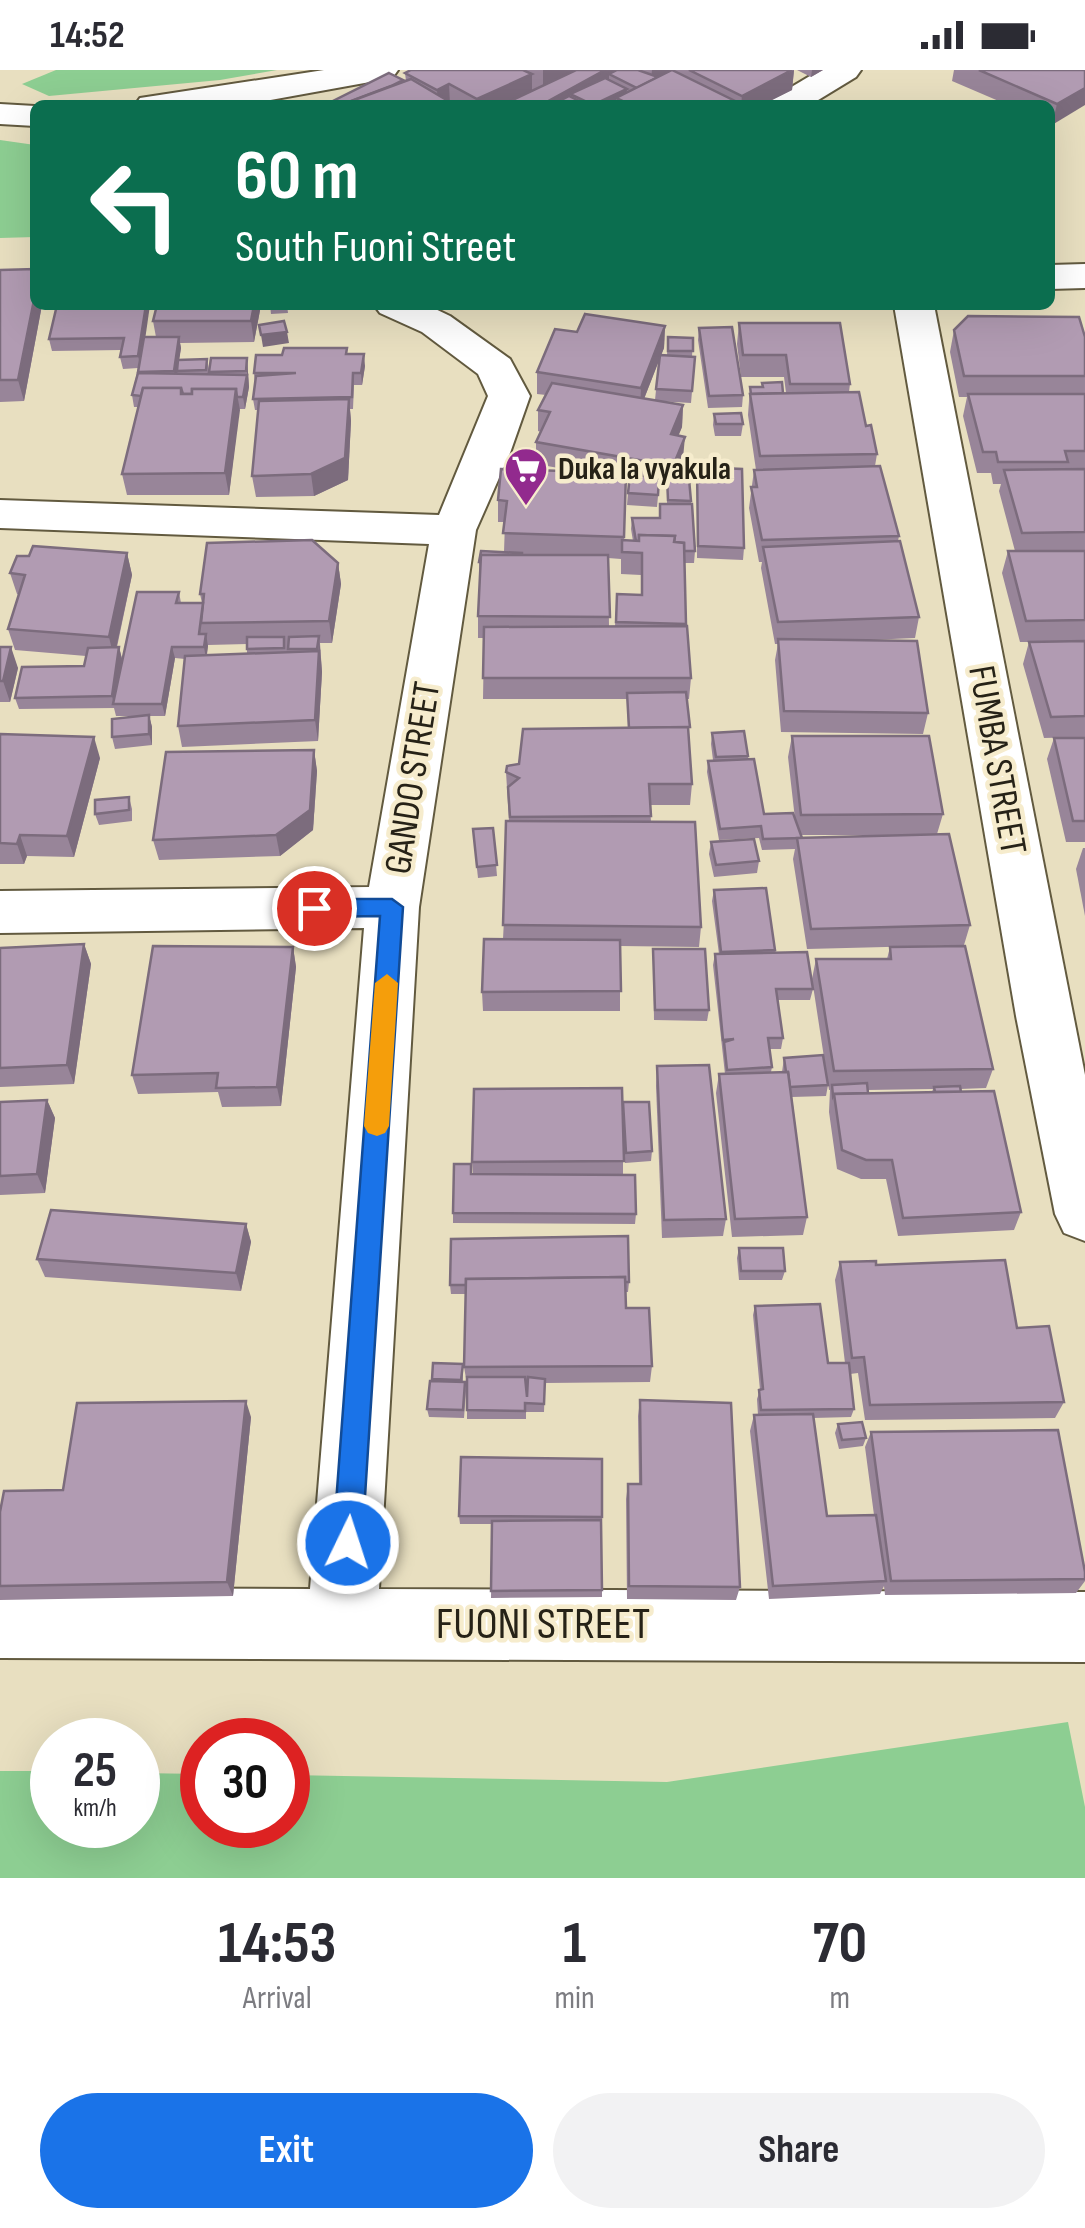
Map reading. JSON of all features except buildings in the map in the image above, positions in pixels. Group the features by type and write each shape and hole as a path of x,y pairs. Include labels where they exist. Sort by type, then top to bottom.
{"street":[{"path":"205,100 382,70"},
{"path":"793,100 844,70"},
{"path":"0,114 30,116"},
{"path":"1055,277 1085,276"},
{"name":"GANDO STREET","path":"342,1623 392,907 454,530 489,453 509,396 496,368 436,324 405,310"},
{"name":"FUMBA STREET","path":"915,310 1064,1017 1085,1214"},
{"path":"0,514 454,530"},
{"path":"0,912 392,907"},
{"name":"FUONI STREET","path":"0,1623 1085,1626"}],"green space":[{"path":"56,70 277,70 220,80 49,96 22,84"},
{"path":"0,140 30,144 30,237 0,238"},
{"path":"1068,1722 1085,1807 1085,1878 0,1878 0,1771 30,1771 30,1848 160,1848 160,1773 180,1774 180,1848 310,1848 310,1775 667,1782"}],"slow traffic":[{"path":"377,1126 387,983"}],"place":[{"name":"Duka la vyakula","path":"526,507"}],"route":[{"path":"314,908 392,907 348,1543"}]}
